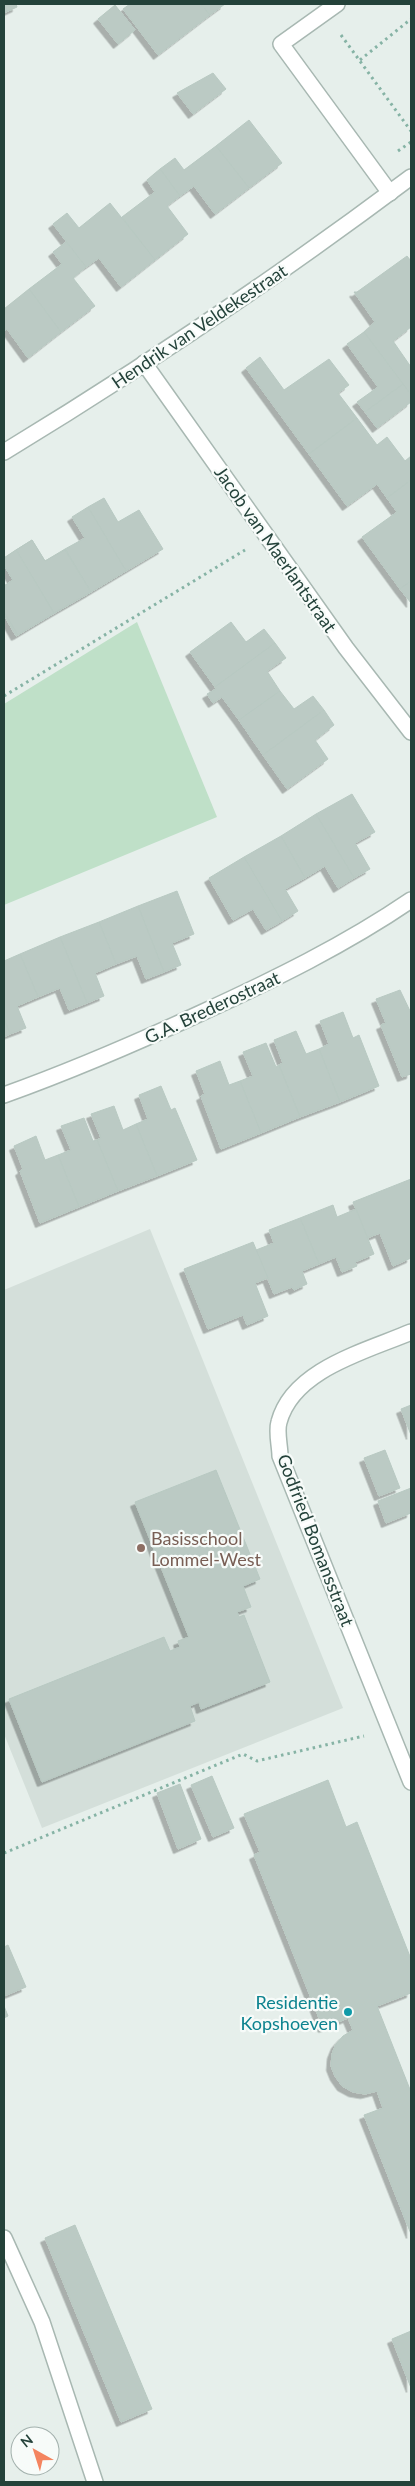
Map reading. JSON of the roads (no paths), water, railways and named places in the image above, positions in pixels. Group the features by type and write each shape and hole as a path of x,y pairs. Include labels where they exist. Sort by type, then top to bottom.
{"street":[{"path":"331,8 281,44 390,193"},
{"name":"Hendrik van Veldekestraat","path":"4,452 95,397 411,177"},
{"name":"Jacob van Maerlantstraat","path":"144,363 346,648 411,732"},
{"name":"G.A. Brederostraat","path":"4,1095 71,1071 260,986 362,933 411,900"},
{"name":"Godfried Bomansstraat","path":"411,1332 322,1369 293,1395 279,1422 280,1456 411,1782"},
{"path":"4,2238 42,2322 95,2482"}],"place":[{"name":"Basisschool Lommel-West","path":"141,1548"},
{"name":"Residentie Kopshoeven","path":"348,2012"}]}
